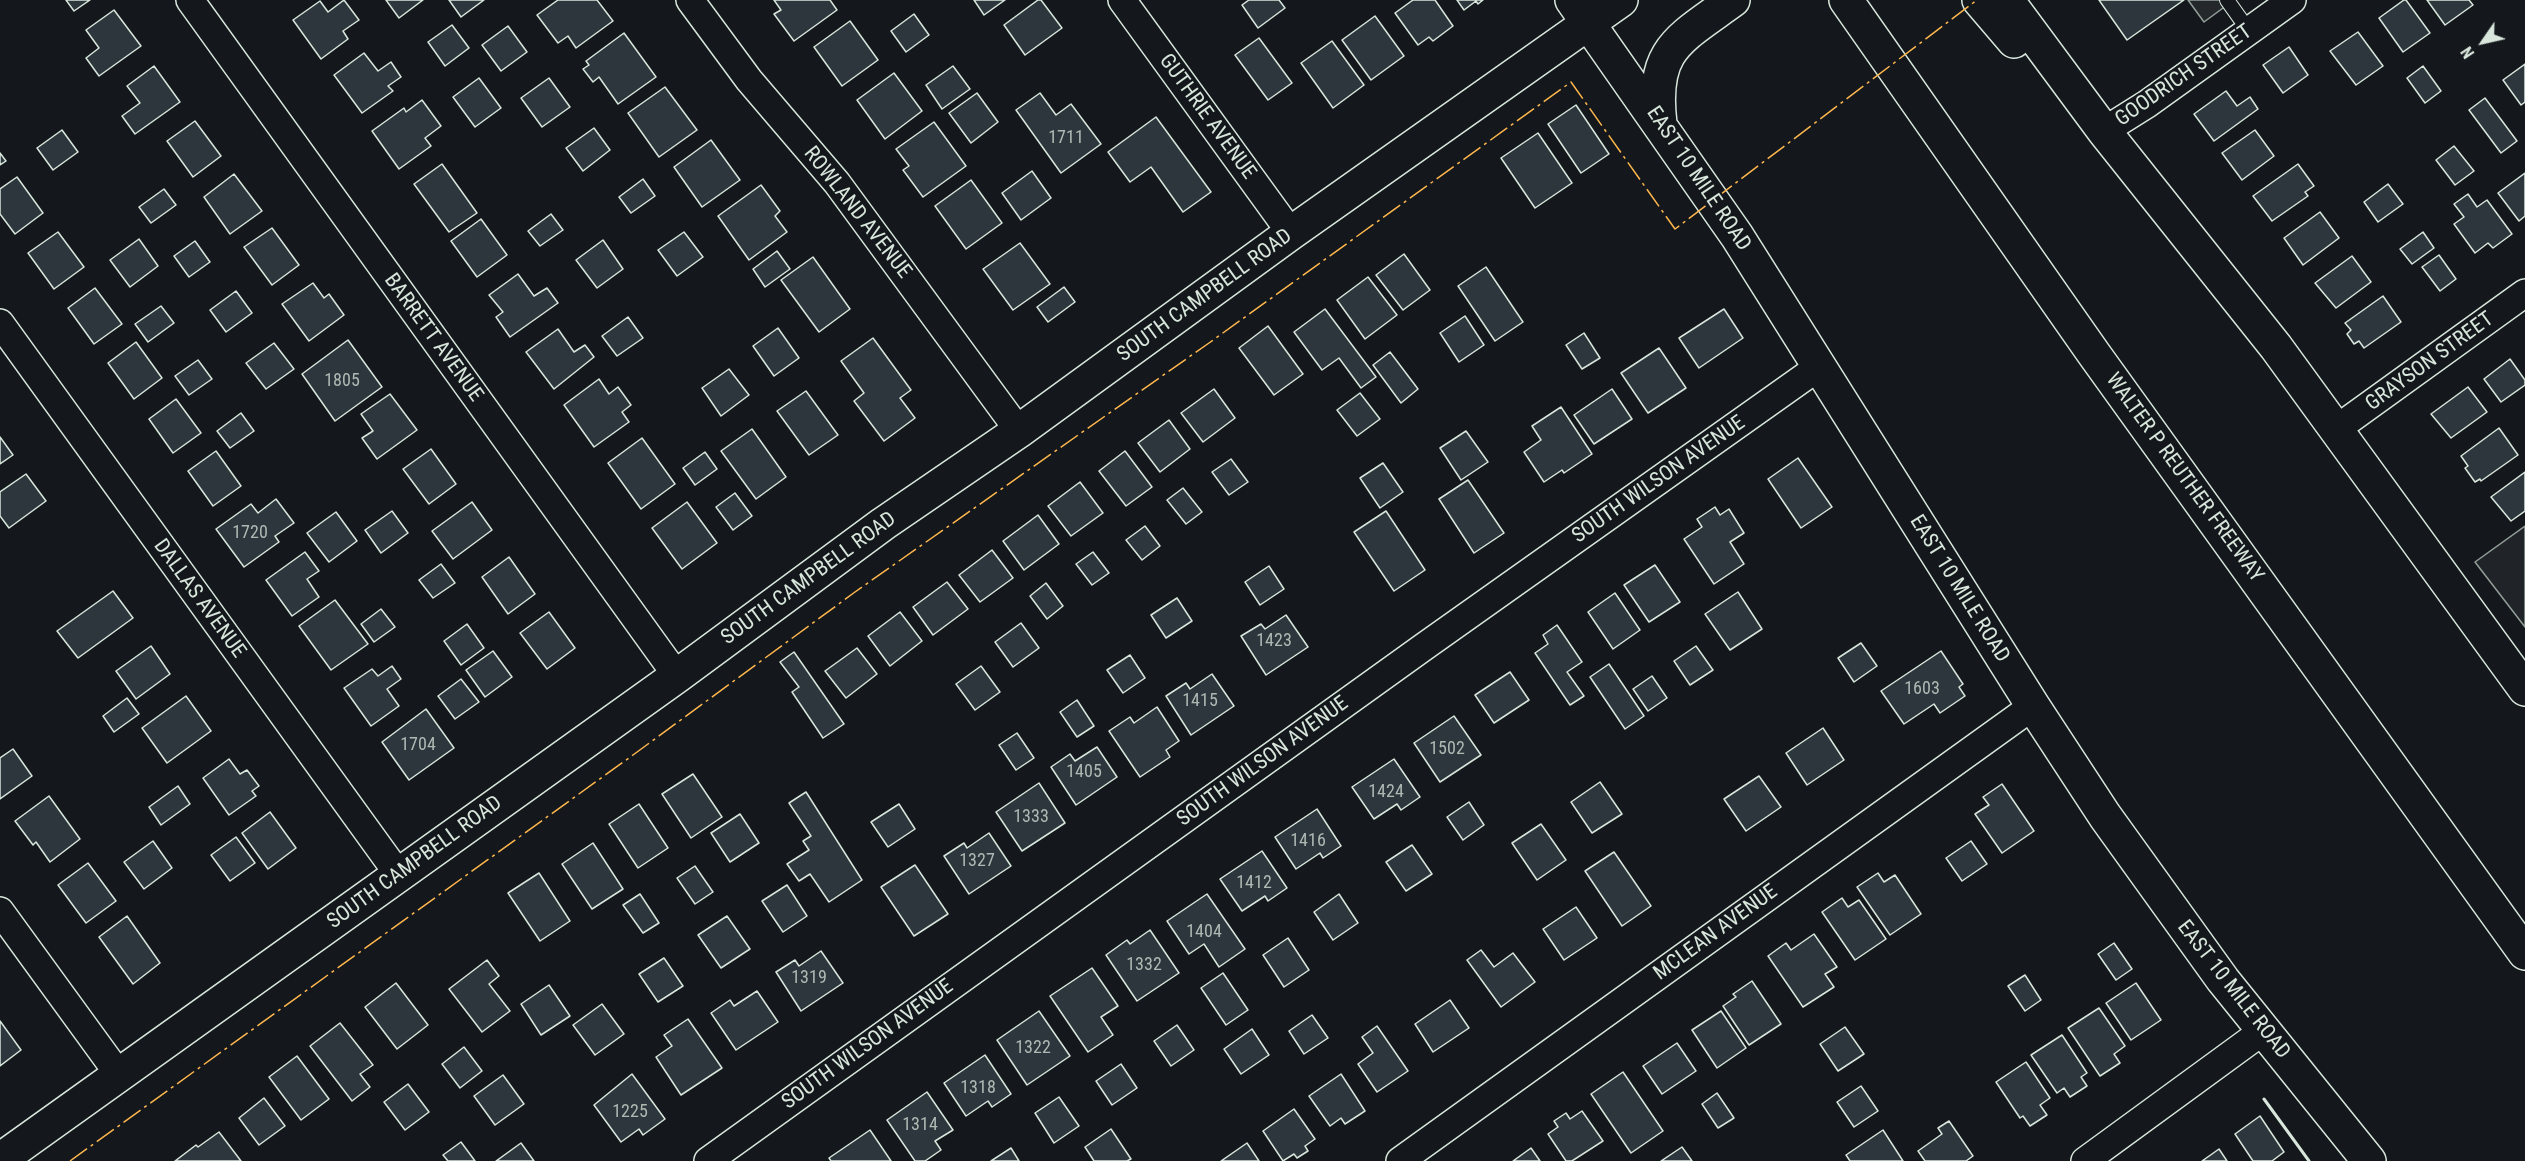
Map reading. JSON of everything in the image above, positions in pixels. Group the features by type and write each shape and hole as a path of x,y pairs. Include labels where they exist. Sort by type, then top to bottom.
{"main road":[{"name":"SOUTH CAMPBELL ROAD","path":"0,1160 677,676 883,524 1019,431 1291,233 1581,11 1621,0"},
{"path":"1660,124 1658,102 1666,56 1672,47 1733,0"},
{"name":"WALTER P REUTHER FREEWAY","path":"1846,0 2087,344 2525,953"},
{"path":"1979,0 2000,27 2104,131"},
{"path":"2007,0 2104,131 2276,347 2525,689"},
{"name":"EAST 10 MILE ROAD","path":"1581,11 1737,236 2033,706 2162,898 2263,1031 2369,1161"}],"street":[{"name":"BARRETT AVENUE","path":"190,0 677,676"},
{"name":"ROWLAND AVENUE","path":"690,0 749,80 837,183 1019,431"},
{"name":"GUTHRIE AVENUE","path":"1122,0 1291,233"},
{"name":"GOODRICH STREET","path":"2104,131 2147,104 2292,0"},
{"name":"GRAYSON STREET","path":"2335,430 2525,293"},
{"name":"DALLAS AVENUE","path":"0,323 399,875"},
{"name":"SOUTH WILSON AVENUE","path":"708,1161 1425,646 1820,366"},
{"name":"MCLEAN AVENUE","path":"1400,1161 2033,706"},
{"path":"0,910 120,1076"},
{"path":"2085,1161 2263,1031"}],"lane":[{"path":"2227,0 2249,31"}],"shaded area":[{"path":"2188,0 2234,0 2204,22"},
{"path":"2525,526 2525,627 2475,562"}],"building":[{"path":"66,0 90,0 74,11"},
{"path":"344,0 359,20 343,31 348,39 321,59 293,20 320,1 328,12"},
{"path":"386,0 423,0 399,18"},
{"path":"449,0 484,0 461,17"},
{"path":"558,0 597,0 613,21 576,48 568,36 558,43 537,15"},
{"path":"774,0 830,0 837,10 794,41 774,14 781,10"},
{"path":"974,0 1005,0 984,15"},
{"path":"1041,0 1062,28 1025,55 1004,25"},
{"path":"1249,0 1279,0 1285,8 1258,28 1242,5"},
{"path":"1413,0 1435,0 1453,26 1433,41 1429,37 1418,45 1395,13"},
{"path":"1457,0 1483,0 1478,4 1476,1 1464,10"},
{"path":"2099,0 2184,0 2127,40"},
{"path":"2404,0 2430,33 2403,52 2379,18"},
{"path":"2427,0 2469,0 2473,5 2445,25"},
{"path":"114,10 141,46 99,76 86,58 99,48 86,30"},
{"path":"914,14 929,35 906,52 891,31"},
{"path":"1375,16 1404,56 1371,80 1342,40"},
{"path":"850,21 878,60 842,86 814,47"},
{"path":"452,25 469,48 445,66 428,42"},
{"path":"508,26 527,52 501,71 482,45"},
{"path":"2358,32 2383,66 2356,85 2330,51"},
{"path":"624,33 656,77 618,104 599,77 593,82 583,69 589,65 586,61"},
{"path":"1259,38 1292,83 1268,100 1235,55"},
{"path":"1332,41 1364,85 1333,108 1301,63"},
{"path":"2289,47 2308,75 2283,93 2263,65"},
{"path":"364,53 378,71 391,62 401,77 388,86 393,91 362,113 334,75"},
{"path":"2525,64 2525,102 2521,105 2503,80"},
{"path":"154,66 180,102 135,134 122,116 140,103 127,86"},
{"path":"953,66 970,89 942,109 926,85"},
{"path":"2423,66 2441,91 2425,103 2407,78"},
{"path":"894,73 922,111 885,139 857,100"},
{"path":"479,78 501,108 475,127 453,97"},
{"path":"549,78 570,107 542,127 521,98"},
{"path":"665,87 697,130 659,157 628,113"},
{"path":"2226,91 2237,106 2250,97 2258,109 2214,141 2194,114"},
{"path":"977,93 998,122 971,143 949,113"},
{"path":"1040,93 1056,115 1071,104 1101,144 1061,173 1016,110"},
{"path":"2485,98 2517,141 2501,153 2469,110"},
{"path":"422,100 441,126 425,138 431,146 399,169 372,131 404,108 406,112"},
{"path":"1576,105 1609,154 1581,173 1548,124"},
{"path":"1156,117 1211,192 1183,212 1151,167 1130,182 1108,152"},
{"path":"195,121 221,156 193,177 167,141"},
{"path":"934,122 966,166 923,197 903,170 909,166 896,149"},
{"path":"594,128 610,150 583,171 566,148"},
{"path":"62,130 78,152 53,170 37,148"},
{"path":"2255,130 2274,156 2242,180 2222,153"},
{"path":"1538,133 1572,183 1535,208 1501,158"},
{"path":"711,140 740,180 702,207 674,167"},
{"path":"2454,146 2474,171 2455,185 2436,160"},
{"path":"0,153 6,161 0,165"},
{"path":"442,164 477,213 449,232 414,184"},
{"path":"2298,164 2314,186 2305,192 2308,196 2272,221 2253,196"},
{"path":"1032,171 1051,198 1021,220 1002,193"},
{"path":"2525,173 2525,216 2519,221 2498,193"},
{"path":"234,174 262,211 230,234 204,197"},
{"path":"17,177 43,213 15,234 0,214 0,189"},
{"path":"643,179 655,196 631,213 619,197"},
{"path":"971,180 1002,223 966,249 935,206"},
{"path":"2388,184 2403,204 2378,222 2364,202"},
{"path":"761,185 780,211 775,216 787,232 749,260 718,216"},
{"path":"164,189 176,205 151,223 139,207"},
{"path":"2468,194 2477,207 2487,200 2512,234 2493,248 2488,243 2475,253 2454,224 2464,217 2454,204"},
{"path":"2320,212 2339,238 2303,265 2284,238"},
{"path":"551,214 563,230 540,246 528,231"},
{"path":"481,219 507,255 477,277 451,241"},
{"path":"272,228 299,265 272,285 244,247"},
{"path":"58,232 84,267 54,289 28,253"},
{"path":"684,232 703,257 677,276 658,250"},
{"path":"2423,232 2434,248 2412,264 2400,249"},
{"path":"139,239 158,266 130,287 110,260"},
{"path":"603,240 623,269 597,288 576,260"},
{"path":"195,241 210,262 189,277 174,256"},
{"path":"1020,243 1050,284 1013,310 983,269"},
{"path":"777,251 790,269 765,287 753,269"},
{"path":"1404,254 1430,290 1403,310 1376,275"},
{"path":"2439,255 2456,279 2440,291 2422,267"},
{"path":"2352,256 2371,282 2336,308 2315,283"},
{"path":"813,257 850,309 819,332 781,280"},
{"path":"1486,267 1523,322 1495,341 1458,286"},
{"path":"518,274 534,296 547,288 558,303 510,337 496,317 503,312 489,295"},
{"path":"1368,277 1397,315 1365,339 1337,300"},
{"path":"313,283 324,298 329,294 344,315 309,341 282,304"},
{"path":"1064,287 1075,302 1048,322 1037,307"},
{"path":"95,288 122,324 94,344 68,308"},
{"path":"236,291 252,313 226,332 210,310"},
{"path":"2383,296 2401,322 2364,348 2359,341 2354,344 2347,334 2351,330 2345,323"},
{"path":"161,306 174,323 148,342 135,324"},
{"path":"1325,309 1376,377 1361,388 1339,358 1322,370 1294,332"},
{"path":"1724,309 1743,338 1699,368 1679,338"},
{"path":"1465,316 1484,345 1459,362 1440,333"},
{"path":"628,317 643,338 617,356 602,336"},
{"path":"1268,326 1303,374 1274,395 1239,348"},
{"path":"778,328 799,358 774,376 753,346"},
{"path":"558,329 574,352 585,345 594,357 554,389 526,352"},
{"path":"1584,333 1600,358 1582,369 1566,345"},
{"path":"873,338 911,390 900,398 915,418 884,441 854,401 864,393 841,361"},
{"path":"348,340 382,387 335,421 302,374"},
{"path":"136,342 162,378 134,399 108,363"},
{"path":"274,343 294,369 266,389 246,363"},
{"path":"1659,348 1686,388 1648,413 1621,373"},
{"path":"1390,352 1418,389 1401,403 1373,365"},
{"path":"2510,359 2525,380 2525,385 2501,402 2484,379"},
{"path":"198,360 212,379 189,395 175,376"},
{"path":"729,369 749,395 721,416 702,388"},
{"path":"599,379 609,394 618,387 631,405 622,412 629,422 594,447 564,405"},
{"path":"2468,387 2487,412 2451,438 2431,414"},
{"path":"1214,389 1235,418 1203,442 1181,413"},
{"path":"1612,389 1632,419 1594,444 1574,415"},
{"path":"806,391 838,435 809,455 777,411"},
{"path":"1360,393 1380,419 1357,436 1337,410"},
{"path":"390,394 417,430 377,459 362,438 373,431 361,414"},
{"path":"176,399 201,433 173,453 149,419"},
{"path":"1561,407 1592,454 1564,473 1562,470 1544,482 1524,452 1541,440 1532,426"},
{"path":"241,413 254,431 230,448 217,431"},
{"path":"1169,420 1190,449 1160,472 1138,443"},
{"path":"2499,428 2518,455 2481,481 2480,479 2475,482 2465,468 2468,466 2461,456"},
{"path":"752,429 786,477 756,499 721,451"},
{"path":"1466,431 1488,462 1461,480 1440,448"},
{"path":"0,437 13,455 0,464"},
{"path":"642,438 675,484 641,509 608,463"},
{"path":"431,449 456,484 429,504 403,469"},
{"path":"216,451 241,486 213,506 188,471"},
{"path":"1125,451 1152,487 1126,506 1099,471"},
{"path":"705,452 717,469 695,485 683,468"},
{"path":"1798,458 1832,507 1801,528 1768,479"},
{"path":"1231,459 1248,482 1229,495 1212,472"},
{"path":"1383,463 1403,492 1380,508 1360,478"},
{"path":"2525,472 2525,511 2511,521 2491,497"},
{"path":"26,474 46,501 9,528 0,516 0,492"},
{"path":"1468,480 1504,533 1474,553 1439,499"},
{"path":"1080,482 1103,513 1071,536 1048,506"},
{"path":"1183,488 1202,512 1186,524 1167,500"},
{"path":"735,493 752,516 733,530 716,507"},
{"path":"276,499 294,523 275,536 279,542 244,567 216,529 251,504 258,513"},
{"path":"472,502 492,530 453,559 432,531"},
{"path":"687,502 717,543 682,569 652,528"},
{"path":"1715,507 1720,515 1729,509 1744,533 1730,542 1744,564 1714,584 1684,539 1702,527 1697,519"},
{"path":"392,511 408,533 381,553 365,530"},
{"path":"1386,511 1425,570 1394,591 1354,532"},
{"path":"336,512 357,541 329,562 307,533"},
{"path":"1038,515 1059,544 1024,570 1003,541"},
{"path":"1145,526 1160,546 1142,560 1126,540"},
{"path":"992,550 1013,578 980,602 959,575"},
{"path":"305,552 319,571 307,579 319,597 292,616 266,580"},
{"path":"1093,552 1109,573 1092,585 1076,564"},
{"path":"509,557 535,594 508,614 482,577"},
{"path":"441,564 455,583 433,598 419,580"},
{"path":"1655,565 1680,602 1649,622 1624,585"},
{"path":"1269,566 1284,589 1260,605 1245,582"},
{"path":"947,582 968,609 933,635 913,607"},
{"path":"1046,583 1063,606 1047,619 1030,596"},
{"path":"113,591 133,618 78,658 57,631"},
{"path":"1738,592 1762,629 1730,650 1705,614"},
{"path":"1615,593 1640,630 1613,649 1588,612"},
{"path":"1177,598 1192,621 1166,638 1151,615"},
{"path":"335,600 368,644 331,670 299,626"},
{"path":"381,609 395,627 374,642 361,624"},
{"path":"549,612 575,648 547,669 520,633"},
{"path":"900,612 922,641 890,666 868,636"},
{"path":"1286,615 1308,647 1266,675 1241,636 1261,624 1265,629"},
{"path":"1021,623 1039,648 1013,667 995,642"},
{"path":"467,624 484,648 461,665 444,641"},
{"path":"1557,625 1582,662 1567,672 1584,696 1570,705 1535,653 1548,644 1543,635"},
{"path":"1861,643 1877,666 1854,682 1838,658"},
{"path":"151,646 170,674 136,699 116,671"},
{"path":"1696,646 1713,670 1690,685 1674,661"},
{"path":"857,648 877,674 846,698 825,671"},
{"path":"493,651 512,677 485,697 466,670"},
{"path":"1941,651 1963,684 1959,687 1965,696 1940,713 1934,704 1904,724 1881,691"},
{"path":"794,652 844,724 823,738 792,692 799,687 780,662"},
{"path":"1130,655 1145,678 1123,693 1107,670"},
{"path":"1609,664 1644,716 1625,729 1590,677"},
{"path":"392,666 401,679 387,689 399,706 371,726 344,688 372,669 378,676"},
{"path":"981,666 1000,692 975,710 956,684"},
{"path":"1510,672 1529,700 1494,723 1475,695"},
{"path":"1212,674 1234,706 1191,735 1166,696 1186,683 1190,689"},
{"path":"1652,676 1667,698 1648,711 1633,689"},
{"path":"461,679 479,702 455,719 438,696"},
{"path":"186,696 211,731 167,763 142,728"},
{"path":"127,698 139,714 114,732 103,716"},
{"path":"1077,700 1094,726 1077,737 1060,712"},
{"path":"1157,707 1179,741 1166,750 1170,757 1140,777 1109,731 1130,717 1134,723"},
{"path":"426,709 454,748 409,780 382,742"},
{"path":"1454,716 1481,755 1440,782 1414,743"},
{"path":"1823,728 1844,760 1807,785 1786,753"},
{"path":"1017,733 1034,758 1016,770 999,745"},
{"path":"1097,747 1117,777 1076,805 1051,767 1070,754 1075,761"},
{"path":"13,749 32,776 0,799 0,758"},
{"path":"229,759 240,774 247,770 259,786 252,791 256,796 229,815 203,778"},
{"path":"1394,759 1420,797 1401,810 1397,804 1374,819 1352,787"},
{"path":"693,774 722,817 691,838 662,794"},
{"path":"1759,776 1781,807 1746,831 1724,799"},
{"path":"1600,782 1622,814 1592,833 1571,802"},
{"path":"1039,783 1065,823 1022,851 996,812"},
{"path":"2002,784 2034,831 2002,853 1975,814 1989,805 1983,797"},
{"path":"178,786 190,804 161,825 149,807"},
{"path":"806,792 862,880 829,902 810,874 799,881 787,864 809,850 803,841 811,836 789,803"},
{"path":"49,796 80,839 50,862 36,842 33,845 15,821"},
{"path":"1469,802 1484,825 1463,840 1447,817"},
{"path":"639,804 668,848 638,868 609,824"},
{"path":"899,804 915,829 888,847 871,822"},
{"path":"1317,809 1341,846 1323,858 1320,853 1296,869 1275,837"},
{"path":"270,812 296,848 268,869 242,833"},
{"path":"740,814 759,843 730,862 711,833"},
{"path":"1541,824 1566,860 1537,880 1512,843"},
{"path":"989,833 1011,866 969,894 944,856 964,843 967,848"},
{"path":"236,837 255,863 230,881 211,855"},
{"path":"153,841 172,868 144,889 124,862"},
{"path":"1971,841 1987,864 1962,881 1946,858"},
{"path":"593,843 623,889 592,909 562,864"},
{"path":"1412,845 1432,874 1406,891 1386,862"},
{"path":"1262,851 1287,888 1268,901 1265,896 1242,911 1220,879"},
{"path":"1614,852 1651,906 1622,926 1585,871"},
{"path":"88,863 116,901 86,923 58,885"},
{"path":"915,865 948,914 914,936 881,887"},
{"path":"695,866 713,892 695,904 677,878"},
{"path":"539,873 570,921 540,941 508,893"},
{"path":"1878,873 1884,882 1895,875 1921,914 1890,935 1857,887"},
{"path":"787,885 807,916 783,932 762,901"},
{"path":"640,894 659,923 643,933 623,905"},
{"path":"1207,894 1245,949 1219,967 1204,944 1189,954 1167,921"},
{"path":"1339,894 1358,923 1333,940 1314,912"},
{"path":"1842,898 1848,907 1859,900 1886,939 1855,960 1822,912"},
{"path":"1576,907 1597,938 1564,960 1543,929"},
{"path":"127,916 160,963 133,984 99,937"},
{"path":"727,916 750,949 721,968 698,935"},
{"path":"1150,930 1179,973 1137,1001 1106,955 1127,940 1130,944"},
{"path":"1814,934 1837,967 1825,974 1834,987 1803,1007 1768,956 1786,943 1791,950"},
{"path":"1288,938 1309,970 1284,987 1263,955"},
{"path":"2114,943 2132,969 2116,980 2098,954"},
{"path":"1481,950 1494,967 1513,953 1535,982 1501,1007 1467,960"},
{"path":"821,951 843,983 801,1011 776,972 795,960 799,966"},
{"path":"664,958 683,986 658,1002 639,974"},
{"path":"487,960 499,976 489,984 510,1011 482,1032 449,989"},
{"path":"1092,968 1118,1006 1101,1017 1113,1035 1088,1052 1050,996"},
{"path":"1223,973 1248,1010 1226,1025 1201,988"},
{"path":"2025,975 2041,1000 2025,1011 2008,986"},
{"path":"1752,981 1781,1024 1749,1045 1723,1006 1736,997 1733,994"},
{"path":"396,983 428,1025 397,1049 365,1007"},
{"path":"2136,983 2161,1020 2131,1040 2106,1003"},
{"path":"549,985 570,1016 541,1035 521,1004"},
{"path":"757,991 778,1022 736,1050 711,1013 730,1000 734,1006"},
{"path":"1450,1000 1469,1028 1433,1052 1415,1024"},
{"path":"602,1004 624,1034 595,1055 573,1025"},
{"path":"2099,1008 2125,1046 2114,1054 2120,1063 2100,1076 2068,1028"},
{"path":"1039,1011 1070,1056 1027,1085 997,1040"},
{"path":"1721,1011 1746,1048 1717,1068 1692,1030"},
{"path":"1312,1015 1328,1038 1304,1054 1289,1031"},
{"path":"688,1019 722,1068 681,1095 656,1057 672,1046 664,1035"},
{"path":"0,1021 21,1050 0,1066"},
{"path":"340,1023 373,1065 360,1074 370,1087 352,1101 310,1046"},
{"path":"1177,1025 1194,1050 1171,1066 1154,1041"},
{"path":"1377,1026 1408,1071 1377,1092 1358,1064 1373,1053 1362,1037"},
{"path":"1845,1027 1864,1054 1838,1071 1820,1044"},
{"path":"1252,1029 1269,1055 1241,1074 1224,1049"},
{"path":"2062,1035 2087,1073 2081,1077 2087,1086 2070,1097 2064,1088 2057,1093 2031,1055"},
{"path":"1677,1043 1696,1071 1662,1094 1643,1066"},
{"path":"464,1047 482,1071 460,1088 442,1064"},
{"path":"985,1055 1011,1094 992,1107 988,1101 966,1116 944,1083"},
{"path":"297,1056 329,1099 301,1120 269,1077"},
{"path":"2026,1062 2050,1098 2040,1105 2047,1115 2030,1126 2023,1116 2020,1118 1996,1082"},
{"path":"1121,1064 1137,1088 1112,1105 1096,1081"},
{"path":"1623,1072 1663,1131 1631,1153 1591,1094"},
{"path":"632,1074 665,1119 643,1135 639,1129 621,1142 594,1105"},
{"path":"1341,1074 1365,1111 1345,1124 1341,1118 1330,1126 1309,1096"},
{"path":"503,1075 524,1104 495,1125 474,1096"},
{"path":"408,1084 429,1112 405,1130 384,1102"},
{"path":"1861,1086 1878,1111 1854,1127 1837,1102"},
{"path":"927,1092 953,1130 935,1141 941,1150 925,1161 915,1161 887,1120"},
{"path":"1717,1093 1734,1118 1718,1128 1702,1104"},
{"path":"1059,1097 1079,1126 1054,1143 1035,1113"},
{"path":"264,1098 285,1126 259,1145 239,1118"},
{"path":"1294,1109 1315,1139 1305,1146 1308,1151 1297,1158 1294,1154 1283,1161 1263,1131"},
{"path":"1582,1111 1603,1141 1572,1161 1566,1161 1548,1134 1558,1127 1554,1121 1566,1113 1570,1119"},
{"path":"2260,1116 2284,1152 2272,1161 2253,1161 2235,1134"},
{"path":"1949,1121 1973,1156 1966,1161 1925,1161 1918,1151 1942,1134 1938,1128"},
{"path":"1111,1129 1131,1159 1094,1161 1085,1147"},
{"path":"870,1130 891,1161 831,1161 829,1158"},
{"path":"1883,1130 1903,1161 1850,1161 1846,1155"},
{"path":"219,1132 241,1161 175,1161 196,1145 198,1147"},
{"path":"461,1142 475,1161 448,1161 443,1155"},
{"path":"521,1143 534,1161 496,1161"},
{"path":"1247,1143 1259,1161 1221,1161"},
{"path":"1682,1147 1692,1161 1661,1161"},
{"path":"1011,1148 1019,1161 991,1161"},
{"path":"1531,1148 1540,1161 1513,1161"},
{"path":"2219,1149 2227,1161 2202,1161"}],"wall":[{"path":"2264,1099 2309,1161"}],"power":[{"path":"70,1161 855,592 1209,343 1571,82 1675,229 1977,0"}]}
